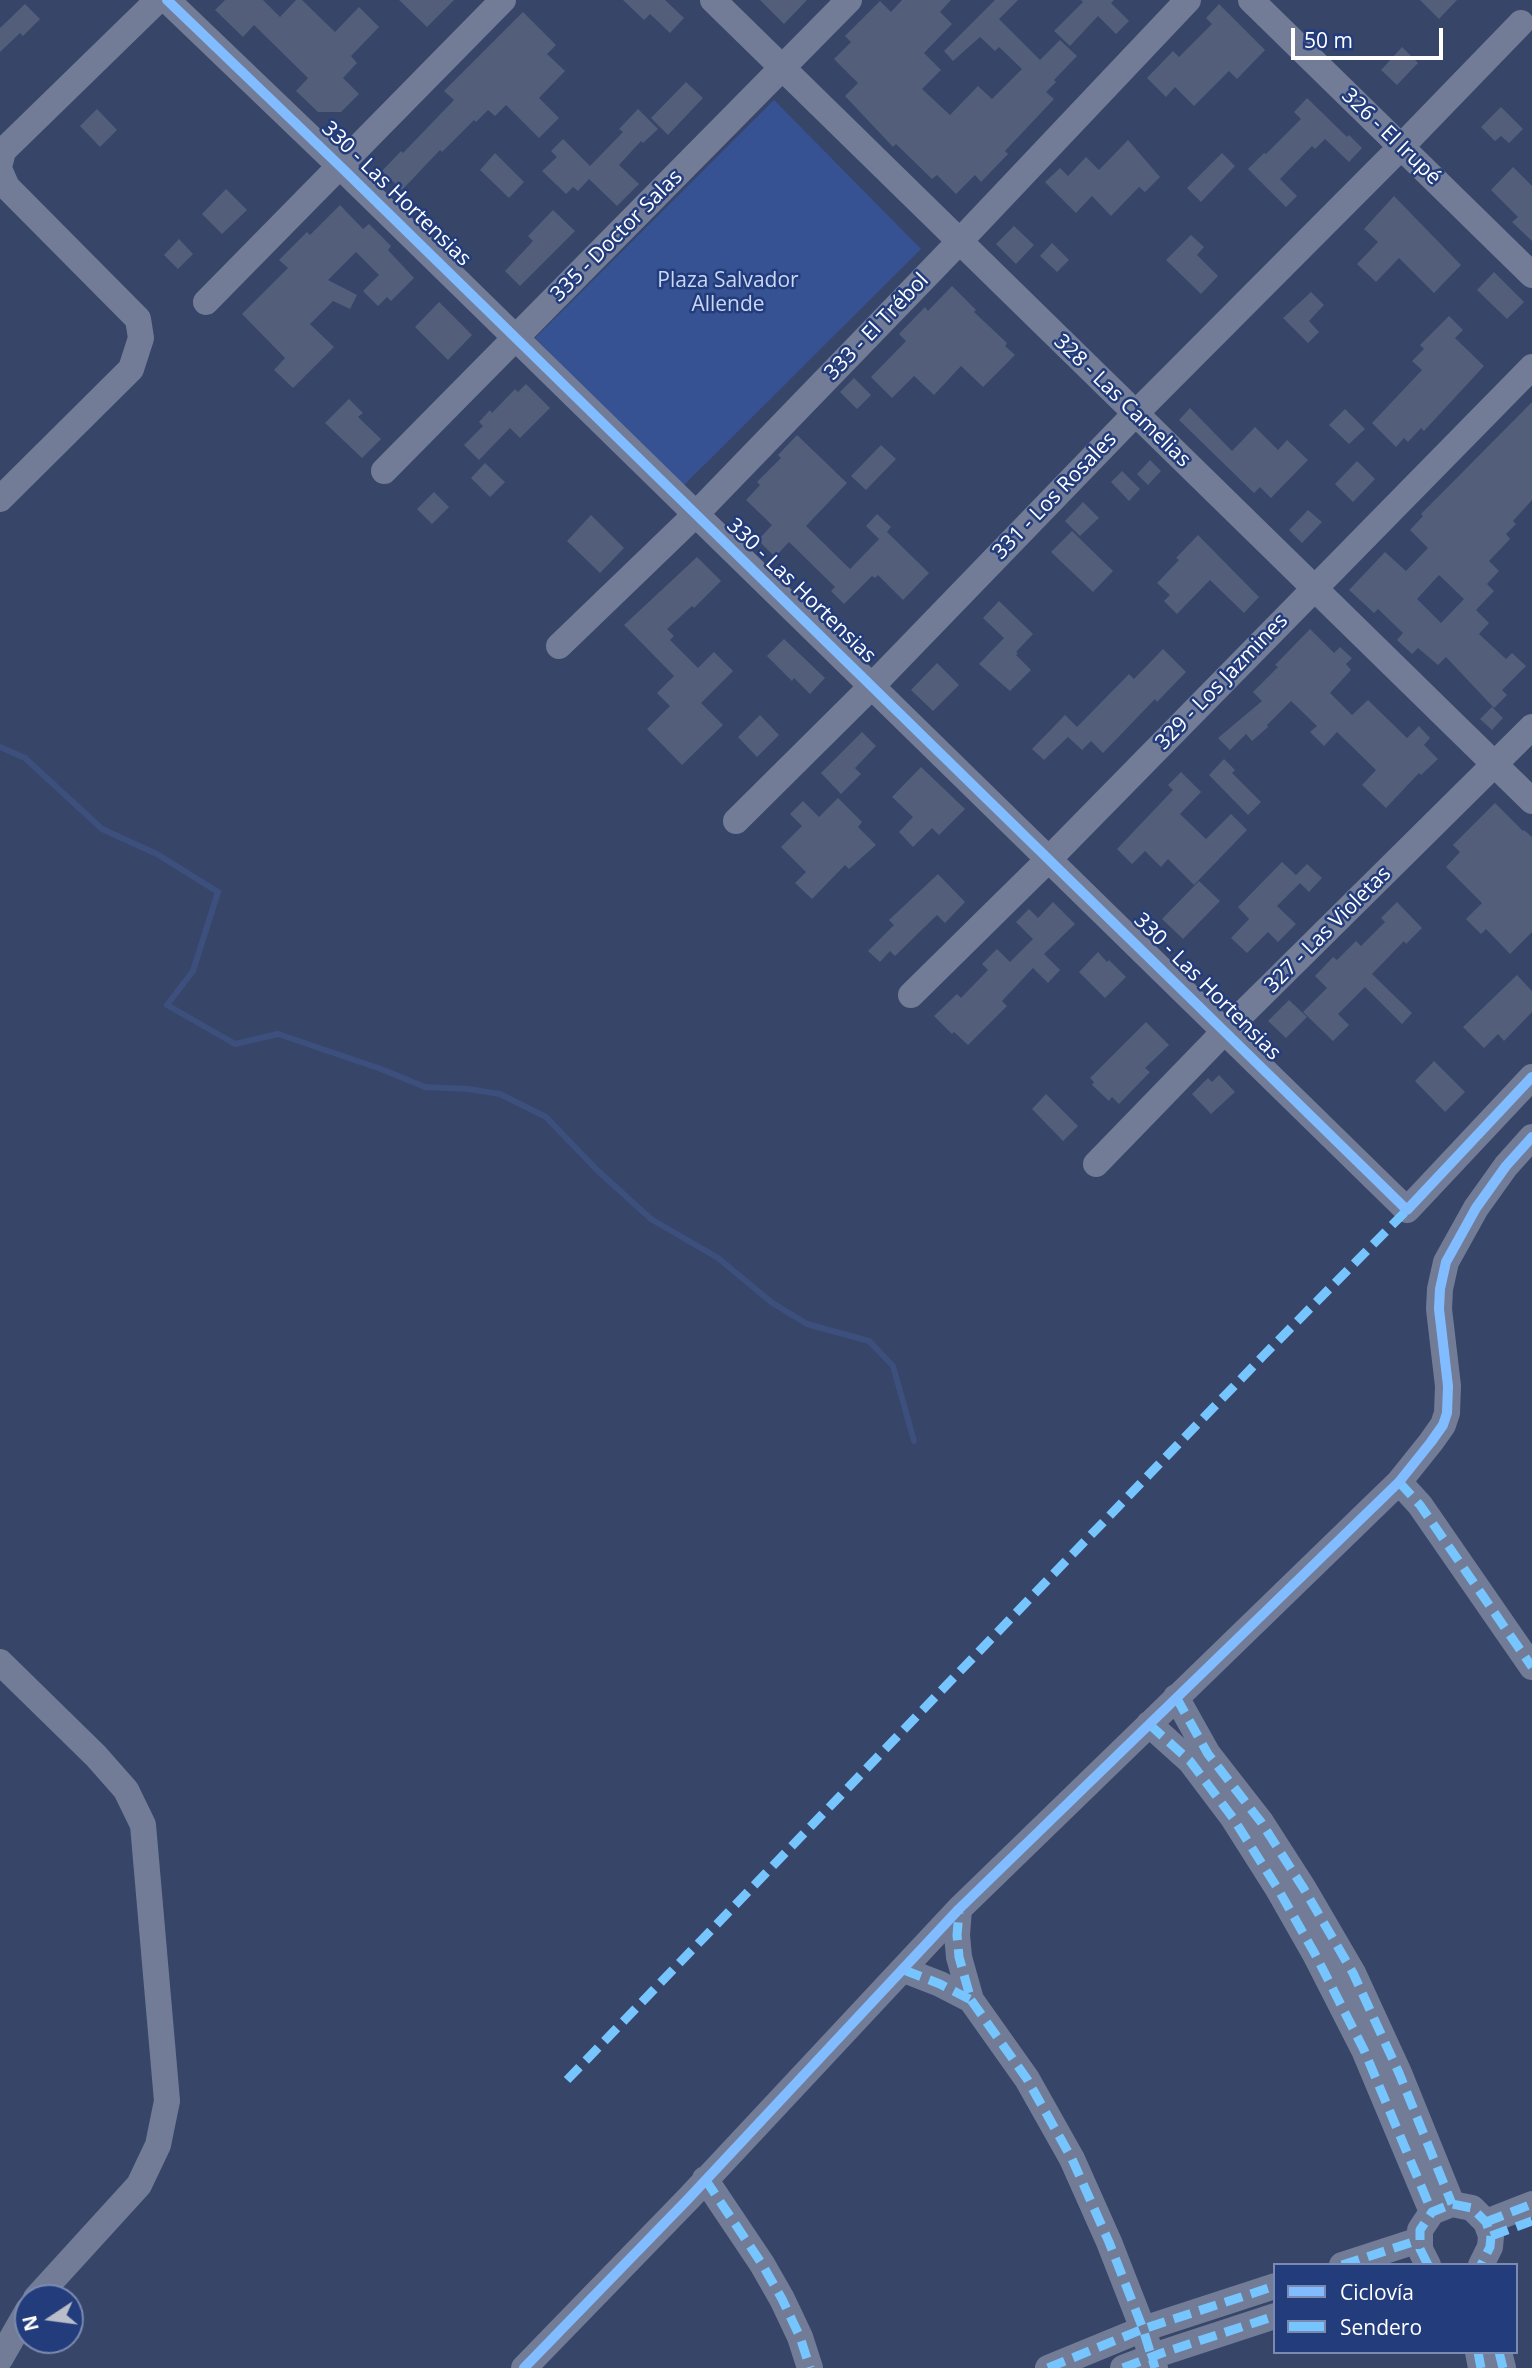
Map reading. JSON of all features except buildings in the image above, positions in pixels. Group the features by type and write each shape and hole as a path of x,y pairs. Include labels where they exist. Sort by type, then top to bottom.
{"street":[{"path":"0,163 3,151 158,0"},
{"name":"330 - Las Hortensias","path":"167,0 1050,858 1407,1210 1532,1077"},
{"path":"206,302 503,0"},
{"name":"328 - Las Camelias","path":"713,0 1532,801"},
{"name":"335 - Doctor Salas","path":"384,471 849,0"},
{"name":"333 - El Trébol","path":"559,646 695,514 959,242 1188,0"},
{"name":"326 - El Irupé","path":"1251,0 1532,275"},
{"name":"331 - Los Rosales","path":"736,821 872,687 1135,414 1521,23"},
{"path":"0,171 7,187 138,319 141,338 131,369 0,499"},
{"name":"329 - Los Jazmines","path":"911,995 1050,858 1532,367"},
{"name":"327 - Las Violetas","path":"1096,1164 1224,1032 1532,727"},
{"path":"524,2368 959,1909 1399,1482 1443,1425 1447,1413 1448,1386 1439,1309 1446,1262 1476,1208 1506,1166 1532,1137"},
{"path":"1399,1482 1420,1505 1532,1667"},
{"path":"0,1662 96,1756 126,1790 143,1825 167,2101 158,2144 139,2185 49,2284"},
{"path":"1176,1697 1208,1754 1261,1822 1304,1888 1353,1973 1399,2073 1442,2208"},
{"path":"1149,1724 1190,1761 1233,1818 1278,1889 1315,1954 1442,2208"},
{"path":"959,1909 959,1957 971,2000 1027,2079 1072,2159 1109,2242 1154,2362"},
{"path":"904,1970 971,2000"},
{"path":"705,2179 775,2287 800,2337 810,2367"},
{"path":"1488,2229 1532,2204"},
{"path":"1427,2263 1419,2240 1425,2220 1442,2208 1472,2208 1488,2229 1490,2247 1482,2263"},
{"path":"1488,2229 1532,2221"},
{"path":"1348,2263 1419,2240"},
{"path":"1048,2368 1143,2329 1273,2287"},
{"path":"1123,2368 1154,2362 1273,2317"},
{"path":"0,2359 14,2334"}],"green space":[{"name":"Plaza Salvador Allende","path":"774,100 921,249 682,487 535,338"}],"waterway":[{"path":"0,747 25,758 102,829 157,854 218,892 193,971 167,1005 235,1044 278,1034 425,1087 500,1094 546,1117 597,1170 651,1219 718,1258 771,1302 807,1324 869,1341 893,1366 914,1441"}],"marked path":[{"path":"567,2080 1263,1356 1407,1210"},
{"path":"1399,1482 1420,1505 1532,1667"},
{"path":"1176,1697 1208,1754 1261,1822 1304,1889 1353,1973 1399,2073 1452,2204"},
{"path":"1149,1724 1190,1761 1233,1818 1278,1889 1364,2050 1432,2212"},
{"path":"904,1970 971,2000 959,1957 959,1912"},
{"path":"971,2000 1027,2079 1072,2159 1109,2242 1143,2329 1155,2368"},
{"path":"705,2179 782,2299 800,2337 810,2368"},
{"path":"1427,2263 1420,2249 1420,2230 1432,2212 1452,2204 1472,2208 1486,2222 1491,2236 1490,2247 1482,2263"},
{"path":"1486,2222 1532,2204"},
{"path":"1491,2236 1532,2221"},
{"path":"1348,2263 1419,2240"},
{"path":"1048,2368 1143,2329 1273,2287"},
{"path":"1123,2368 1273,2317"},
{"path":"1478,2354 1481,2368"},
{"path":"1500,2354 1503,2368"}],"cycle path":[{"path":"167,0 1407,1210 1532,1077"},
{"path":"524,2368 689,2198 959,1909 1399,1482 1443,1425 1447,1413 1448,1386 1439,1309 1446,1262 1476,1208 1506,1166 1532,1137"}]}
